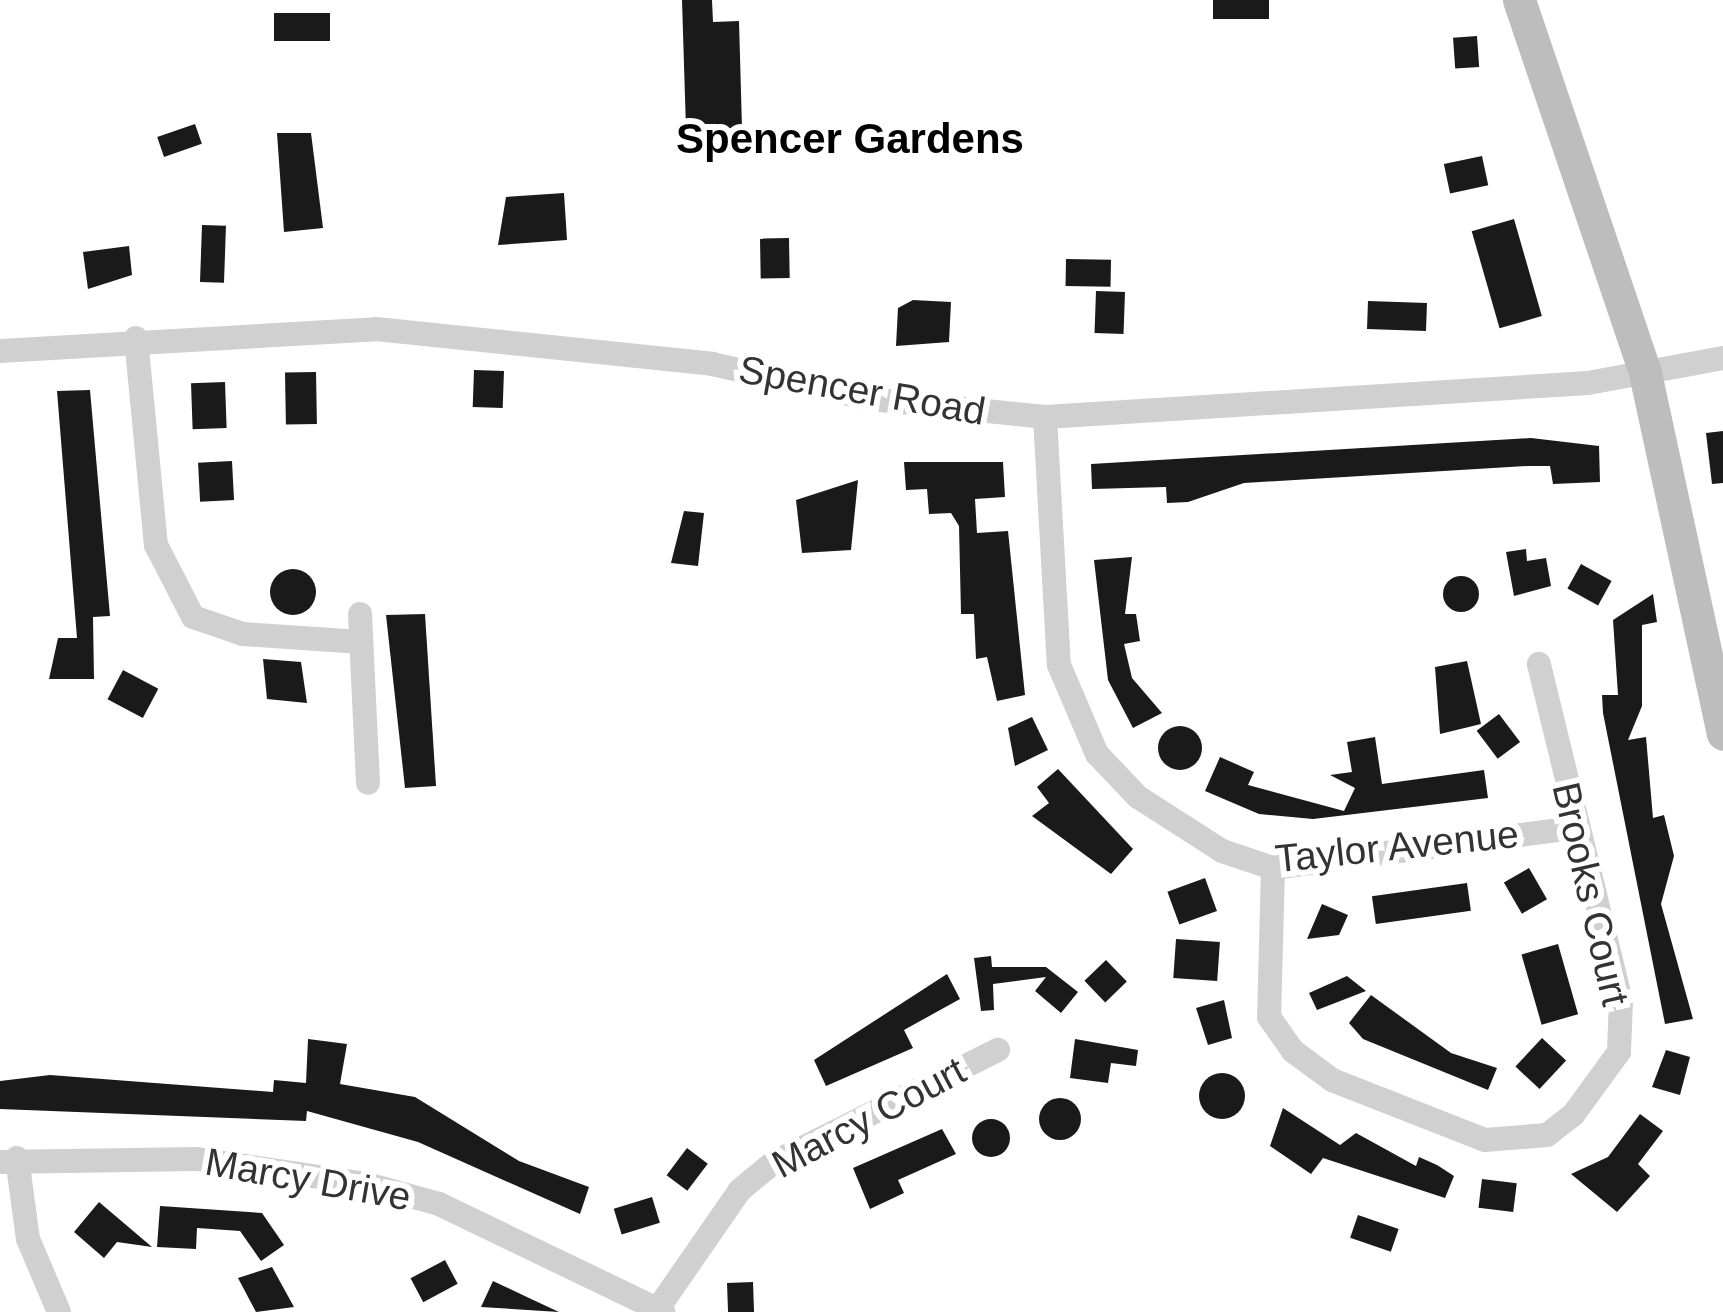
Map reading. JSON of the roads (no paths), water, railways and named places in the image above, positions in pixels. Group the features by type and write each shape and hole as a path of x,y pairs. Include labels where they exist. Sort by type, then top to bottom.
{"main road":[{"path":"1519,0 1645,374 1723,734"}],"street":[{"name":"Spencer Road","path":"0,351 136,338 376,329 712,364 893,403 1045,417 1645,374 1723,358"},
{"path":"136,338 156,545 193,617 243,634 361,642"},
{"name":"Taylor Avenue","path":"1045,417 1059,665 1097,754 1186,831 1273,868 1574,828"},
{"path":"360,614 368,783"},
{"name":"Brooks Court","path":"1273,868 1269,1017 1293,1052 1431,1121 1485,1140 1526,1139 1573,1115 1619,1052 1621,1001 1574,828 1539,664"},
{"name":"Marcy Court","path":"661,1309 740,1190 773,1163 998,1050"},
{"path":"9,1160 28,1239 58,1312"},
{"name":"Marcy Drive","path":"9,1160 263,1163 367,1184 439,1204 661,1309"}],"district":[{"name":"Spencer Gardens","path":"850,139"}]}
